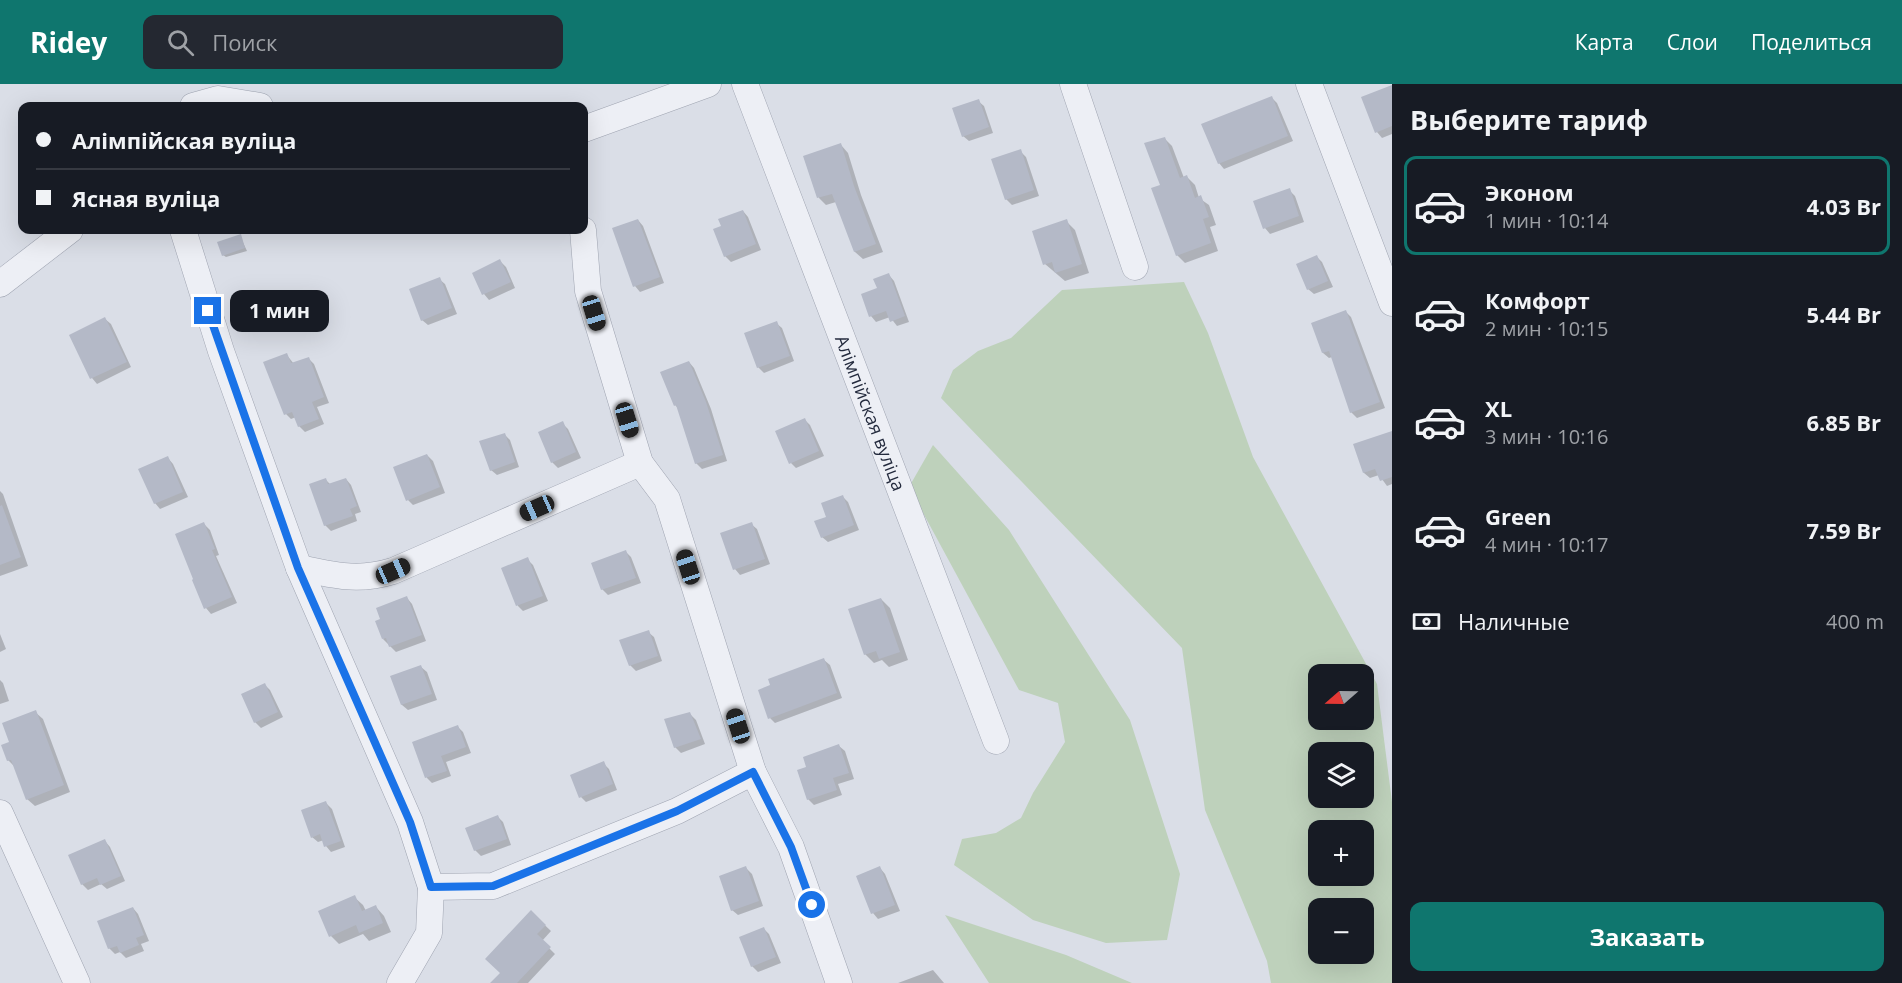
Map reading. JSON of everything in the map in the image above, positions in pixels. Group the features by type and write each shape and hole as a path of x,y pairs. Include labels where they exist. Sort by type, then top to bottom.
{"street":[{"path":"588,128 708,84"},
{"name":"Алімпійская вуліца","path":"745,84 996,741"},
{"path":"1073,84 1135,267"},
{"path":"1310,84 1392,303"},
{"path":"207,102 218,99 236,102"},
{"path":"0,284 65,234"},
{"path":"184,234 221,351 298,568 410,822 431,887 429,933 400,983"},
{"path":"583,234 588,291 640,463 667,499 753,772 791,847 840,983"},
{"path":"298,568 350,578 374,577 640,463"},
{"path":"431,887 493,886 677,811 753,772"},
{"path":"0,813 77,983"}],"green space":[{"path":"1184,282 1208,333 1253,457 1366,664 1308,664 1308,730 1374,730 1374,679 1377,684 1392,802 1392,983 1271,983 1267,961 1205,810 1182,648 941,398 953,370 978,351 1011,338 1062,290"},
{"path":"933,445 1009,530 1130,720 1180,874 1167,940 1106,943 1033,920 954,865 962,839 996,833 1021,818 1033,793 1065,742 1058,703 1019,690 909,487"},
{"path":"945,915 1066,955 1132,983 989,983"}],"building":[{"path":"1392,85 1392,126 1375,133 1361,97"},
{"path":"1272,96 1288,136 1218,164 1201,124"},
{"path":"979,99 989,127 962,137 952,108"},
{"path":"1165,137 1180,178 1187,175 1195,198 1201,195 1209,217 1203,219 1211,243 1176,256 1151,188 1160,185 1144,143"},
{"path":"841,143 876,244 854,252 832,194 817,198 803,156"},
{"path":"1021,149 1034,190 1005,200 991,159"},
{"path":"1290,188 1299,216 1263,229 1253,201"},
{"path":"743,210 756,244 724,257 713,229 721,226 718,219"},
{"path":"638,219 660,277 633,287 612,228"},
{"path":"1067,219 1082,264 1055,273 1052,262 1043,265 1032,231"},
{"path":"241,234 245,248 222,256 217,242"},
{"path":"1317,255 1328,281 1307,290 1296,264"},
{"path":"500,259 511,282 482,295 472,273"},
{"path":"889,273 905,316 890,322 886,311 869,317 861,294 877,288 873,279"},
{"path":"440,277 452,308 421,321 409,289"},
{"path":"1346,310 1380,402 1350,413 1329,351 1322,353 1311,323"},
{"path":"105,317 127,362 90,379 69,335"},
{"path":"777,321 790,356 757,368 744,333"},
{"path":"287,353 291,363 309,357 324,397 312,402 319,419 298,427 292,412 284,415 263,362"},
{"path":"689,361 706,402 723,455 695,464 676,405 674,406 660,372"},
{"path":"805,418 819,451 789,464 775,431"},
{"path":"563,421 576,452 551,463 538,432"},
{"path":"1392,431 1392,477 1380,481 1375,469 1363,473 1353,444"},
{"path":"505,433 515,462 490,471 479,441"},
{"path":"427,454 440,487 406,501 393,467"},
{"path":"168,456 183,492 154,504 138,469"},
{"path":"326,478 328,484 346,478 357,506 350,509 353,516 324,526 309,484"},
{"path":"843,495 854,525 821,538 814,521 826,517 821,503"},
{"path":"2,505 21,557 0,565 0,506"},
{"path":"204,522 215,549 212,550 232,597 204,609 175,534"},
{"path":"752,522 765,559 733,570 720,533"},
{"path":"626,550 636,578 601,590 591,563"},
{"path":"528,557 543,596 516,606 501,568"},
{"path":"407,596 422,635 389,647 386,638 382,639 375,621 380,619 376,608"},
{"path":"881,598 900,652 879,659 876,651 864,655 848,609"},
{"path":"649,630 658,656 629,666 619,640"},
{"path":"824,658 837,693 768,719 758,690 770,685 768,679"},
{"path":"421,665 432,694 401,705 390,676"},
{"path":"265,683 278,712 254,723 241,694"},
{"path":"36,710 64,785 26,800 11,760 7,761 1,745 9,742 2,723"},
{"path":"690,712 701,739 674,748 664,719"},
{"path":"458,725 466,747 441,756 447,771 425,778 412,742"},
{"path":"839,744 849,773 833,778 837,790 807,800 797,770 806,767 803,757"},
{"path":"604,761 613,784 579,798 570,775"},
{"path":"326,801 341,841 324,847 320,834 311,838 301,810"},
{"path":"498,815 507,839 474,851 465,828"},
{"path":"105,839 121,876 100,885 97,878 81,885 68,855"},
{"path":"746,866 759,901 731,911 719,876"},
{"path":"880,866 895,905 871,914 856,876"},
{"path":"355,895 362,911 376,905 383,923 359,933 356,925 329,937 318,911"},
{"path":"133,907 144,935 136,938 139,945 120,953 117,946 108,949 97,921"},
{"path":"531,910 546,925 537,934 551,947 517,983 490,983 500,973 485,959"},
{"path":"764,927 776,957 751,967 739,937"}],"route":[{"path":"208,311 298,568 410,822 431,887 493,886 677,811 753,772 791,847 812,905"}]}
